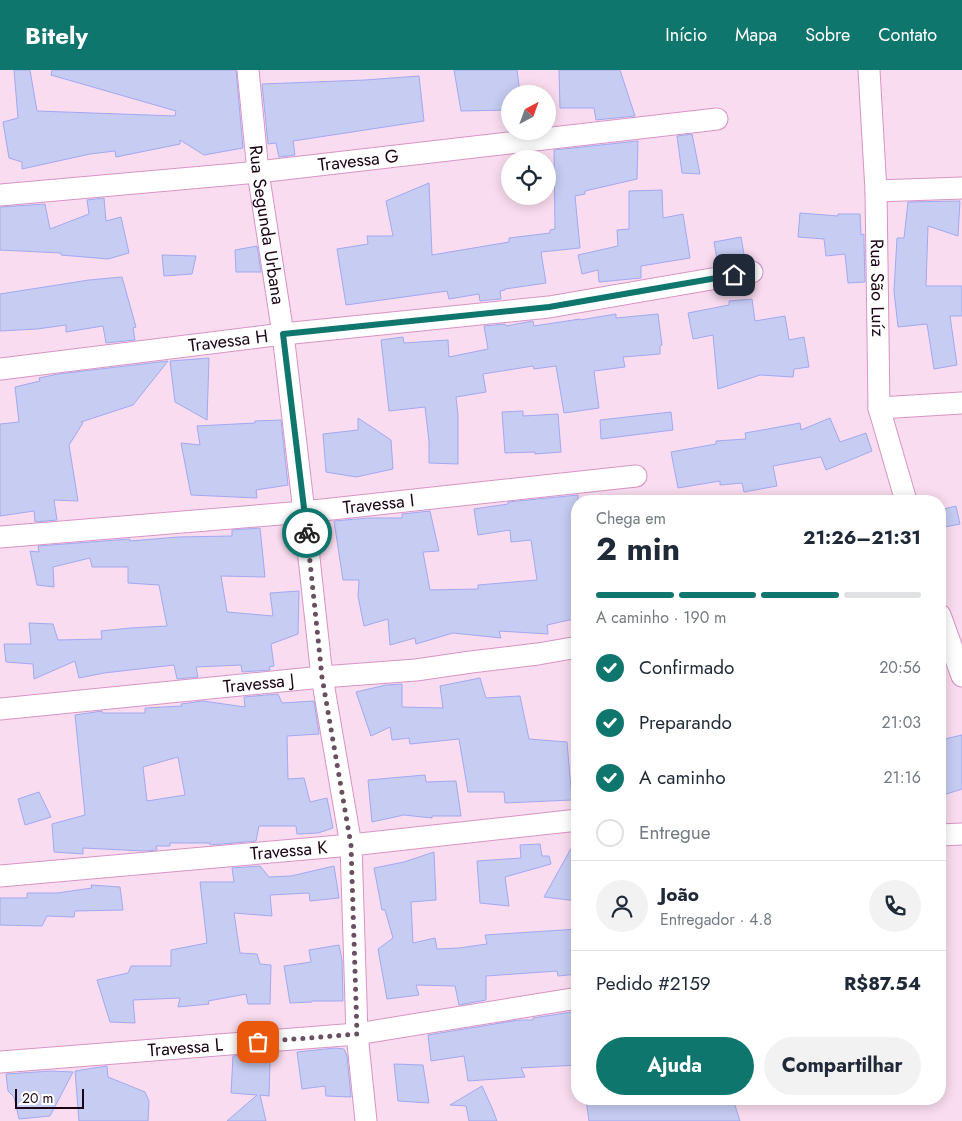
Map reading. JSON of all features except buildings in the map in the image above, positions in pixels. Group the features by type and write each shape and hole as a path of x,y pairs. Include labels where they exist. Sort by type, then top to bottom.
{"street":[{"name":"Rua Segunda Urbana","path":"248,70 258,172 283,334 322,677 351,845 357,1034 366,1121"},
{"name":"Rua São Luíz","path":"868,70 876,191 879,408 904,495"},
{"name":"Travessa G","path":"0,195 258,172 717,119"},
{"path":"876,191 962,188"},
{"name":"Travessa H","path":"0,369 283,334 549,307 752,272"},
{"path":"879,408 962,403"},
{"name":"Travessa I","path":"0,538 304,512 636,476"},
{"path":"946,624 962,676"},
{"name":"Travessa J","path":"0,709 322,677 416,670 571,648"},
{"name":"Travessa K","path":"0,876 351,845 571,821"},
{"path":"946,835 962,834"},
{"name":"Travessa L","path":"0,1062 357,1034 571,999"}],"way so far":[{"path":"258,1042 357,1034 351,845 322,677 307,533"}],"route":[{"path":"307,533 283,334 549,307 734,275"}]}
